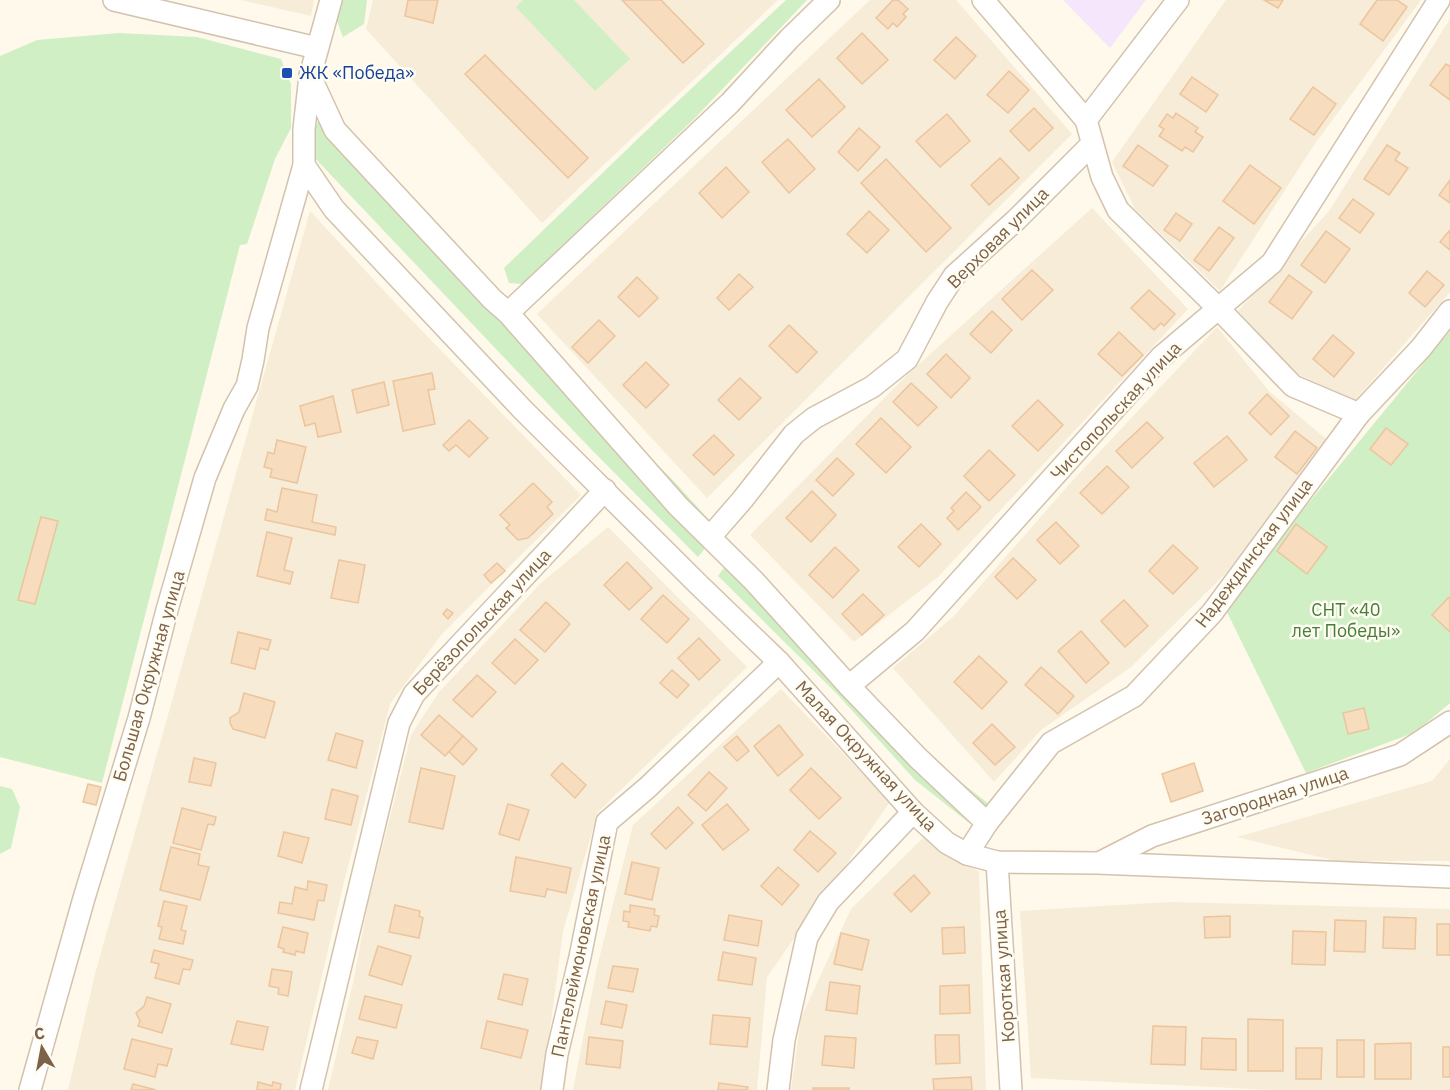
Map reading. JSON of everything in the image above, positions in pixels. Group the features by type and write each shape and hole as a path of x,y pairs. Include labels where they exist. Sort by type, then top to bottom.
{"street":[{"path":"114,0 317,48"},
{"name":"Большая Окружная улица","path":"30,1090 84,898 139,718 167,609 205,478 246,386 274,265 304,165 304,129 310,76 330,0"},
{"path":"508,313 730,103 789,39 829,0"},
{"path":"983,0 1086,120 1102,177 1118,210 1219,309 1293,386 1359,414"},
{"path":"1086,120 1178,0"},
{"name":"Чистопольская улица","path":"849,686 915,631 1161,357 1272,263 1439,0"},
{"path":"310,76 335,130 492,299 508,313 653,479 753,580 918,758 987,823"},
{"name":"Верховая улица","path":"710,537 794,434 814,418 873,387 907,359 937,302 954,276 1016,220 1092,144"},
{"path":"304,165 334,209 522,409 605,490"},
{"name":"Надеждинская улица","path":"967,854 987,823 1051,743 1134,696 1212,613 1359,414 1421,348 1450,311"},
{"name":"Малая Окружная улица","path":"605,490 779,662 913,812 947,843 967,854 997,862 1097,863 1450,877"},
{"name":"Берёзопольская улица","path":"311,1090 399,723 406,707 422,685 605,490"},
{"name":"Пантелеймоновская улица","path":"552,1090 557,1054 580,957 607,822 647,789 779,662"},
{"name":"Загородная улица","path":"1097,863 1152,836 1400,755 1450,722"},
{"path":"778,1090 784,1040 807,937 828,902 913,812"},
{"name":"Короткая улица","path":"997,862 1011,1090"}],"shaded area":[{"path":"241,0 314,0 311,16"},
{"path":"373,0 778,0 542,223 366,29"},
{"path":"870,0 956,0 1072,134 707,498 537,314"},
{"path":"1063,0 1146,0 1110,48"},
{"path":"1226,0 1421,0 1314,145 1220,291 1135,209 1112,162"},
{"path":"1450,19 1450,292 1355,400 1295,373 1238,311 1329,211"},
{"path":"1092,208 1188,309 938,577 854,642 750,535 907,375"},
{"path":"310,211 400,308 581,495 442,634 390,704 344,882 295,1090 68,1090 95,974"},
{"path":"1217,327 1269,391 1331,443 1225,574 1130,668 1041,730 994,782 893,668 954,616 1073,480"},
{"path":"608,527 747,667 598,812 563,931 542,1090 328,1090 353,983 368,904 411,735 439,692 541,583"},
{"path":"781,689 890,802 767,977 757,1090 573,1090 597,967 633,825"},
{"path":"1450,759 1450,861 1336,861 1237,837 1432,781"},
{"path":"924,837 979,872 986,1090 791,1090 801,1018 851,909"},
{"path":"1170,902 1450,909 1450,1090 1273,1090 1031,1078 1020,911"}],"green space":[{"path":"341,0 367,0 364,24 343,37 337,21"},
{"path":"523,0 574,0 630,59 595,91 516,7"},
{"path":"786,0 807,0 695,118 522,284 509,283 504,268"},
{"path":"119,33 197,37 281,59 291,84 291,128 275,159 247,244 240,245 102,783 0,757 0,56 37,40"},
{"path":"319,120 500,314 672,479 719,531 698,557 588,446 311,154 313,132"},
{"name":"СНТ «40 лет Победы»","path":"1450,331 1450,703 1416,732 1306,773 1224,606"},
{"path":"734,554 916,747 989,804 968,822 915,780 837,694 718,576"},
{"path":"0,786 12,789 20,807 11,848 0,854"}],"building":[{"path":"408,0 438,0 433,23 405,16"},
{"path":"622,0 661,0 704,44 683,63"},
{"path":"893,0 898,0 908,9 903,14 906,17 897,27 893,23 888,29 876,18"},
{"path":"1264,0 1283,0 1278,8"},
{"path":"1377,0 1397,0 1407,7 1383,41 1360,24"},
{"path":"862,33 888,60 862,84 837,58"},
{"path":"956,37 976,56 955,79 934,60"},
{"path":"485,55 588,158 568,178 465,74"},
{"path":"1446,64 1450,66 1450,100 1430,85"},
{"path":"1009,71 1029,90 1008,113 987,95"},
{"path":"1192,77 1218,95 1206,112 1180,94"},
{"path":"819,79 845,107 812,137 786,110"},
{"path":"1313,87 1336,104 1314,135 1290,119"},
{"path":"1034,108 1053,128 1029,151 1010,131"},
{"path":"1176,113 1198,128 1195,132 1203,137 1193,152 1185,147 1182,151 1159,136 1164,129 1159,126 1167,114 1173,118"},
{"path":"947,114 970,141 940,167 916,141"},
{"path":"859,128 880,147 858,171 838,152"},
{"path":"788,139 815,169 789,193 762,162"},
{"path":"1138,145 1168,166 1153,186 1123,166"},
{"path":"1387,145 1400,153 1395,160 1408,168 1389,195 1364,179"},
{"path":"1000,158 1019,178 989,205 971,185"},
{"path":"886,159 951,228 926,252 861,183"},
{"path":"1250,165 1281,188 1254,224 1223,201"},
{"path":"726,167 749,192 722,218 699,193"},
{"path":"1450,180 1450,203 1439,195"},
{"path":"1353,199 1374,214 1360,233 1339,218"},
{"path":"869,211 889,230 867,253 847,234"},
{"path":"1176,213 1192,224 1180,241 1164,230"},
{"path":"1219,227 1234,238 1209,271 1194,260"},
{"path":"1450,230 1450,250 1440,242"},
{"path":"1326,231 1350,249 1325,283 1301,265"},
{"path":"1032,270 1053,290 1022,320 1002,299"},
{"path":"1427,271 1444,285 1425,307 1409,293"},
{"path":"739,274 753,287 729,310 717,298"},
{"path":"1289,275 1312,292 1292,319 1269,302"},
{"path":"637,277 658,298 639,317 618,297"},
{"path":"1149,290 1175,314 1164,326 1161,323 1154,330 1131,308"},
{"path":"992,311 1012,330 991,353 970,334"},
{"path":"599,320 615,336 588,363 572,347"},
{"path":"789,325 817,352 797,373 769,346"},
{"path":"1119,332 1143,355 1122,376 1098,354"},
{"path":"1333,335 1354,353 1334,377 1313,359"},
{"path":"946,354 970,378 951,398 927,374"},
{"path":"646,362 669,385 646,408 623,385"},
{"path":"432,373 435,389 428,390 435,424 403,431 393,381"},
{"path":"740,378 761,398 739,420 718,400"},
{"path":"384,382 389,405 357,413 352,390"},
{"path":"911,383 937,407 918,426 893,402"},
{"path":"1267,394 1289,416 1271,435 1249,413"},
{"path":"333,396 341,432 318,437 315,423 305,426 300,406"},
{"path":"1038,400 1063,425 1038,451 1012,426"},
{"path":"881,418 911,447 886,473 856,444"},
{"path":"469,420 488,438 469,457 456,445 449,451 443,445"},
{"path":"1147,422 1163,438 1132,468 1116,451"},
{"path":"1386,428 1408,444 1391,465 1370,449"},
{"path":"1295,431 1317,448 1297,474 1275,457"},
{"path":"714,435 734,455 714,475 693,455"},
{"path":"1227,436 1247,460 1214,487 1194,463"},
{"path":"277,440 306,447 297,483 270,477 272,469 264,467 268,452 274,454"},
{"path":"989,450 1015,475 989,501 964,476"},
{"path":"837,458 854,474 833,496 816,480"},
{"path":"1107,466 1129,487 1102,514 1080,493"},
{"path":"533,483 552,502 547,507 553,514 528,538 518,540 506,528 510,525 500,515"},
{"path":"282,488 317,495 312,522 336,527 335,535 265,520 267,509 277,512"},
{"path":"812,491 836,515 811,542 786,518"},
{"path":"966,492 981,507 958,530 947,518 954,511 951,508"},
{"path":"41,517 58,521 35,604 18,600"},
{"path":"1056,522 1079,546 1060,564 1037,540"},
{"path":"921,524 941,544 919,567 898,547"},
{"path":"1296,524 1327,547 1307,574 1277,551"},
{"path":"267,532 292,538 284,570 293,572 290,584 257,576"},
{"path":"1173,545 1198,568 1173,594 1149,571"},
{"path":"835,547 859,570 833,598 809,575"},
{"path":"1013,558 1036,580 1017,599 995,577"},
{"path":"339,560 365,565 358,603 331,598"},
{"path":"627,562 652,588 629,610 604,585"},
{"path":"497,563 505,571 491,583 484,575"},
{"path":"863,594 884,615 862,635 842,614"},
{"path":"663,595 689,619 667,643 641,619"},
{"path":"1450,598 1450,632 1432,615"},
{"path":"1124,600 1148,626 1125,647 1101,621"},
{"path":"546,602 570,624 545,652 520,630"},
{"path":"447,609 453,613 448,619 443,614"},
{"path":"1081,631 1109,663 1086,683 1058,651"},
{"path":"238,632 271,640 268,650 260,648 255,669 231,663"},
{"path":"699,638 720,660 699,680 678,658"},
{"path":"515,639 538,660 515,684 492,663"},
{"path":"979,656 1007,682 982,709 954,682"},
{"path":"1041,667 1074,696 1058,714 1025,685"},
{"path":"672,670 689,685 677,698 660,683"},
{"path":"477,675 496,692 472,717 453,700"},
{"path":"244,693 275,702 265,738 233,729 230,723 230,718 239,712"},
{"path":"1364,708 1369,729 1348,734 1343,713"},
{"path":"439,715 463,736 445,756 421,735"},
{"path":"992,724 1015,747 995,765 973,743"},
{"path":"779,725 803,755 778,776 754,746"},
{"path":"336,733 363,741 356,768 328,760"},
{"path":"463,736 477,749 463,765 449,752"},
{"path":"737,736 749,751 737,761 724,747"},
{"path":"194,758 216,763 211,786 189,782"},
{"path":"562,763 586,785 575,798 551,775"},
{"path":"1194,763 1203,791 1171,802 1162,774"},
{"path":"421,768 455,776 443,829 409,822"},
{"path":"811,768 841,798 819,819 790,790"},
{"path":"709,772 727,788 706,811 688,795"},
{"path":"88,784 101,787 96,805 83,802"},
{"path":"332,789 358,796 351,825 325,819"},
{"path":"508,804 529,810 519,840 499,834"},
{"path":"727,804 749,830 723,850 702,825"},
{"path":"678,807 693,823 666,849 651,834"},
{"path":"182,808 216,817 214,825 208,824 201,850 173,843"},
{"path":"810,831 836,853 818,872 794,850"},
{"path":"284,832 309,838 302,863 278,856"},
{"path":"171,847 200,854 198,865 209,867 200,900 160,890"},
{"path":"516,857 571,868 566,893 547,889 545,897 510,891"},
{"path":"632,862 659,868 652,900 625,894"},
{"path":"778,867 799,885 782,905 761,886"},
{"path":"914,875 930,893 911,912 894,894"},
{"path":"308,881 327,885 324,901 318,900 314,920 278,913 280,902 292,904 295,887 307,890"},
{"path":"164,901 187,906 181,930 186,931 183,944 159,939 162,927 158,926"},
{"path":"395,905 420,911 419,916 423,918 419,938 389,932"},
{"path":"630,905 655,909 654,915 659,916 657,927 651,926 650,931 628,927 629,922 623,921 624,911 630,912"},
{"path":"729,915 762,921 758,946 724,940"},
{"path":"1230,916 1230,937 1205,938 1204,917"},
{"path":"1384,917 1416,918 1415,949 1383,948"},
{"path":"1335,920 1366,921 1365,952 1334,951"},
{"path":"1437,924 1450,924 1450,955 1437,955"},
{"path":"283,927 308,933 304,953 296,951 295,955 283,952 284,949 278,947"},
{"path":"964,927 965,953 943,954 942,928"},
{"path":"1293,931 1326,932 1325,965 1292,964"},
{"path":"841,933 869,940 862,970 834,964"},
{"path":"378,946 411,956 402,985 369,975"},
{"path":"154,950 193,960 190,970 183,969 179,984 155,978 159,964 151,962"},
{"path":"723,952 756,958 752,985 718,980"},
{"path":"613,966 638,969 633,992 608,988"},
{"path":"272,969 292,972 288,996 278,994 279,988 269,986"},
{"path":"504,974 528,979 522,1005 498,999"},
{"path":"830,982 860,986 857,1014 826,1010"},
{"path":"969,985 970,1013 940,1014 940,986"},
{"path":"365,996 402,1005 396,1028 359,1019"},
{"path":"147,997 171,1004 162,1033 138,1026 140,1021 136,1013 144,1006"},
{"path":"606,1001 627,1005 622,1028 601,1024"},
{"path":"713,1015 750,1018 747,1047 710,1044"},
{"path":"1248,1019 1283,1020 1283,1071 1248,1071"},
{"path":"237,1021 268,1027 263,1050 231,1044"},
{"path":"487,1021 528,1030 521,1058 481,1048"},
{"path":"1153,1026 1186,1027 1185,1065 1151,1064"},
{"path":"935,1035 959,1035 960,1063 936,1064"},
{"path":"825,1036 856,1038 854,1068 822,1065"},
{"path":"357,1037 378,1041 373,1059 352,1053"},
{"path":"589,1037 623,1041 620,1068 586,1064"},
{"path":"1202,1038 1236,1039 1236,1070 1201,1069"},
{"path":"132,1039 172,1049 167,1066 158,1064 155,1077 124,1069"},
{"path":"1337,1040 1364,1040 1364,1077 1337,1077"},
{"path":"1411,1043 1411,1079 1375,1079 1375,1044"},
{"path":"1443,1047 1450,1047 1450,1077 1443,1077"},
{"path":"1296,1048 1322,1048 1321,1079 1296,1079"},
{"path":"971,1077 972,1090 934,1090 933,1079"},
{"path":"258,1082 272,1086 273,1082 281,1084 280,1090 257,1090"},
{"path":"719,1083 748,1087 747,1090 718,1090"},
{"path":"133,1084 156,1090 131,1090"},
{"path":"813,1088 849,1088 849,1090 813,1090"}],"place":[{"name":"ЖК «Победа»","path":"287,73"}]}
